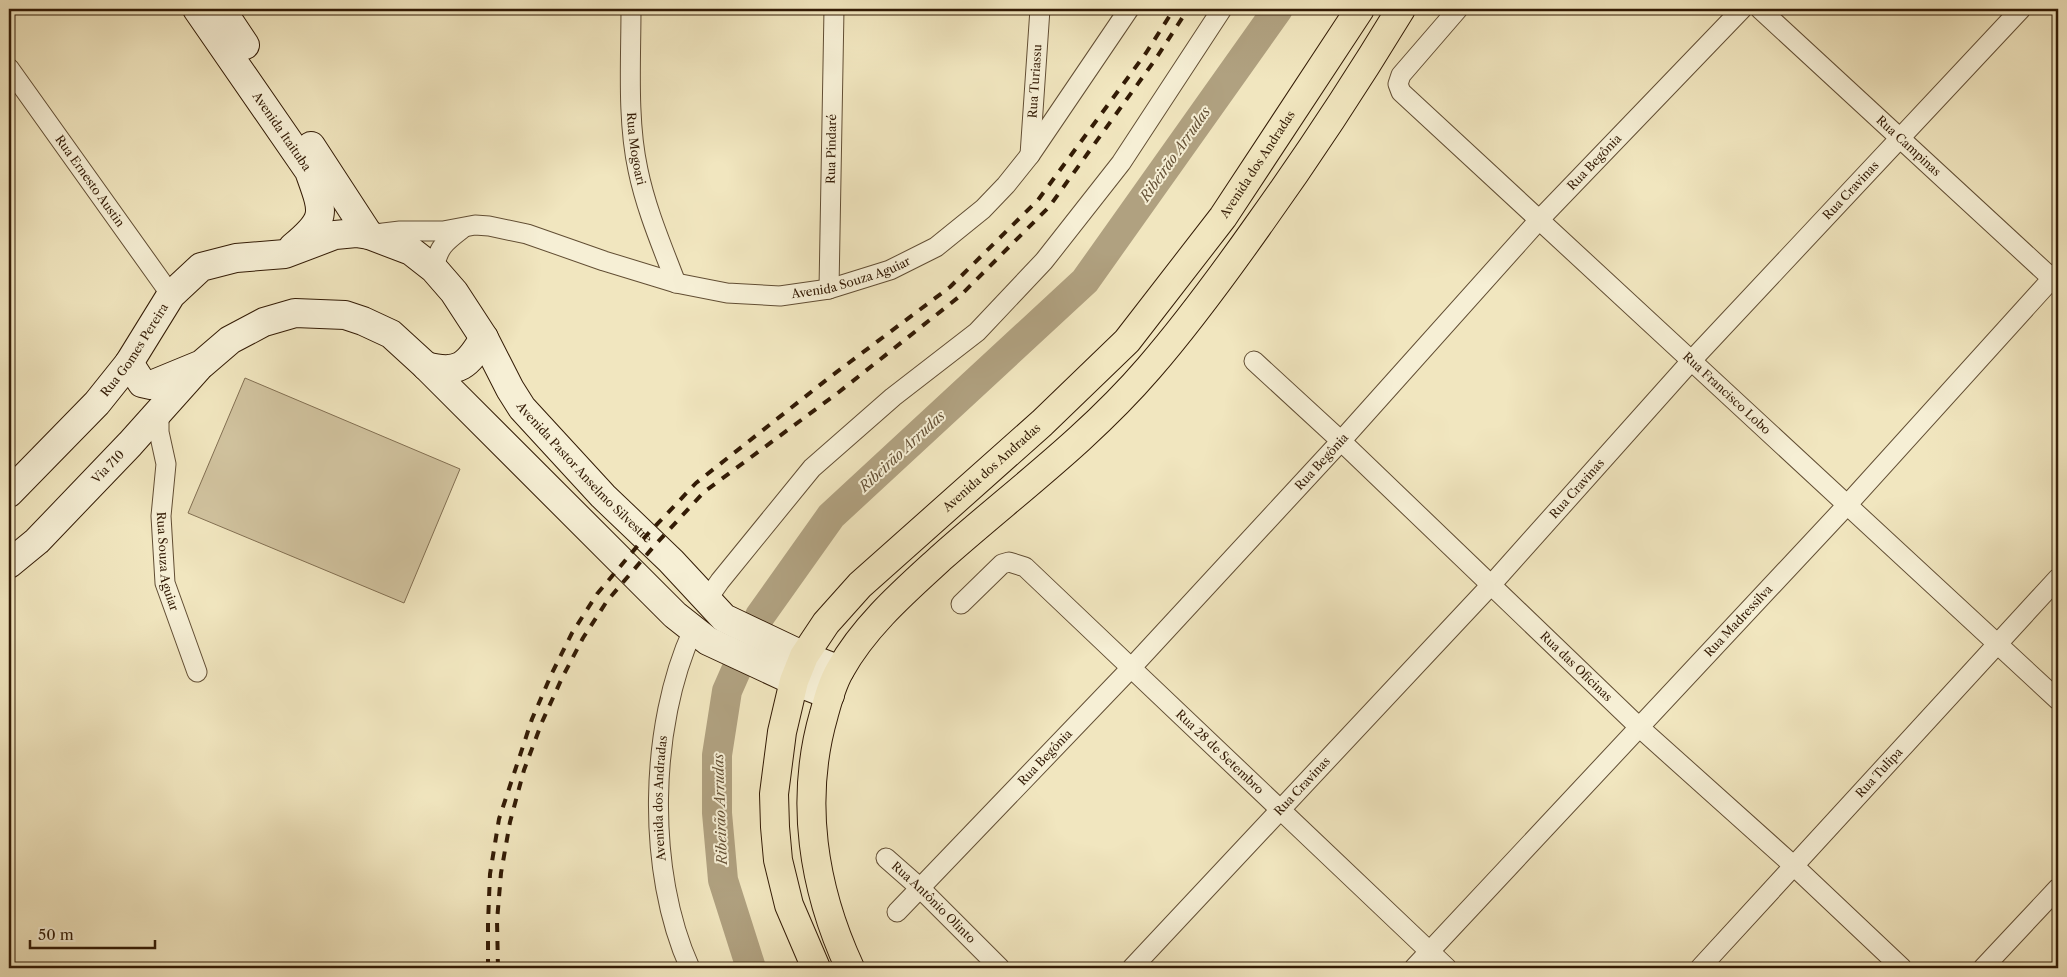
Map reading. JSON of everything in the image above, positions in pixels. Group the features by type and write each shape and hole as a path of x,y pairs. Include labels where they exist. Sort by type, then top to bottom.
{"main road":[{"name":"Avenida Itaituba","path":"197,9 308,172 319,198 320,216 313,230 284,254"},
{"name":"Avenida Itaituba","path":"221,9 369,235"},
{"name":"Avenida dos Andradas","path":"816,968 790,905 778,860 775,827 774,794 777,763 791,665 860,585 1042,423 1127,341 1223,217 1360,9"},
{"path":"850,968 832,926 815,859 811,831 810,799 813,767 819,730 835,682 875,623 899,596 982,521 1077,442 1149,368 1208,297 1291,180 1400,14"},
{"name":"Rua Gomes Pereira","path":"9,494 98,403 129,363 171,295 201,267 236,258 284,254 335,235 356,233 369,235"},
{"name":"Avenida Pastor Anselmo Silvestre","path":"369,235 411,251 434,269 454,292 484,338 510,389 536,426 603,496 671,561 715,610 791,665"},
{"name":"Avenida Pastor Anselmo Silvestre","path":"202,364 230,340 264,322 295,313 345,315 391,334 426,366 675,615 700,635 791,665 835,682"},
{"path":"426,366 441,370 463,365 472,358 484,338"},
{"path":"129,363 142,383 151,385 202,364"},
{"name":"Via 710","path":"9,564 37,541 130,444 202,364"}],"street":[{"name":"Rua Mogoari","path":"631,9 632,131 637,170 649,212 676,282"},
{"name":"Rua Pindaré","path":"829,289 834,9"},
{"name":"Rua Turiassu","path":"1030,155 1040,9"},
{"name":"Avenida Souza Aguiar","path":"369,235 443,231 475,226 489,226 527,234 604,261 676,282 728,293 780,296 829,289 890,270 936,247 983,209 1006,185 1030,155 1129,9"},
{"path":"715,610 720,581 812,468 893,398 977,332 1044,261 1121,164 1222,9"},
{"name":"Rua Francisco Lobo","path":"1458,9 1401,75 1398,84 1401,92 1538,221 1692,360 2058,700"},
{"name":"Rua Begônia","path":"897,912 1132,667 1342,441 1538,221 1742,9"},
{"name":"Rua Campinas","path":"1760,9 1900,139 2056,278"},
{"name":"Rua Cravinas","path":"1132,968 1491,585 1692,360 2021,9"},
{"name":"Rua Ernesto Austin","path":"9,68 171,295"},
{"path":"434,269 437,254 444,243 463,228"},
{"name":"Rua Madressilva","path":"1414,968 1848,504 2056,278"},
{"name":"Rua das Oficinas","path":"1254,361 1342,441 1639,727 1794,866 1902,968"},
{"name":"Rua Souza Aguiar","path":"159,412 159,432 166,464 161,516 164,583 197,672"},
{"path":"130,444 146,437 154,438 163,447"},
{"name":"Rua 28 de Setembro","path":"961,604 1002,564 1010,562 1025,567 1447,968"},
{"name":"Rua Tulipa","path":"1700,968 2058,578"},
{"name":"Avenida dos Andradas","path":"690,968 683,954 668,896 662,861 658,815 660,766 667,710 678,670 700,635"},
{"name":"Rua Antônio Olinto","path":"886,858 919,887 1000,968"},
{"path":"1984,968 2058,888"}],"shaded area":[{"path":"245,378 460,469 404,603 188,513"}],"waterway":[{"name":"Ribeirão Arrudas","path":"751,968 723,880 717,813 717,755 727,691 760,616 831,516 1085,281 1278,9"}],"railway":[{"path":"488,968 490,874 499,819 532,719 552,673 572,633 597,594 645,537 696,483 830,377 950,287 1038,200 1146,53 1174,9"},
{"path":"498,968 497,921 501,873 510,822 524,770 542,722 562,678 583,638 607,601 704,492 839,392 960,296 1049,207 1155,60 1188,9"}]}
